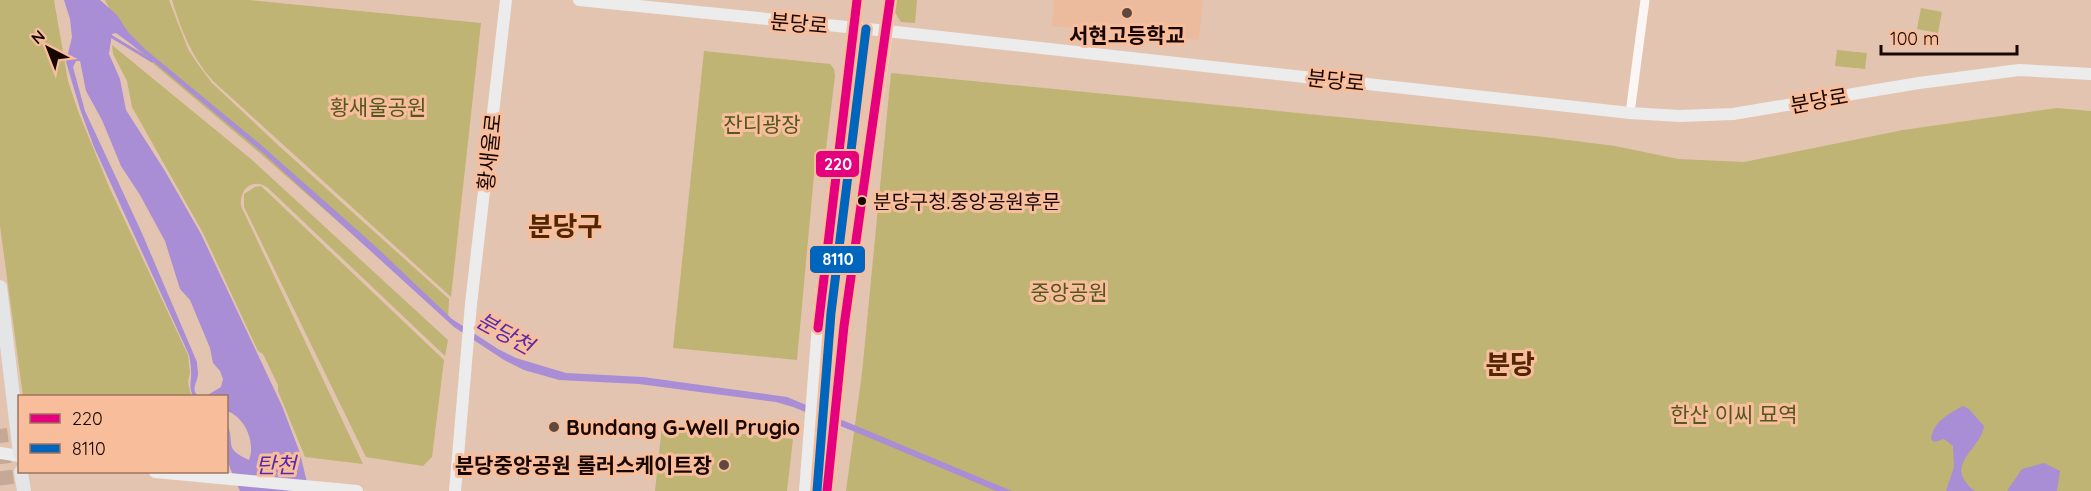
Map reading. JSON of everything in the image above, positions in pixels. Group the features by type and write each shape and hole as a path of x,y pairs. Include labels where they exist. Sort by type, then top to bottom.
{"highway":[{"path":"0,287 18,439"},
{"path":"1,407 9,399 12,391"},
{"path":"21,473 24,491"}],"main road":[{"name":"황새울로","path":"455,491 471,304 506,0"},
{"name":"분당로","path":"579,0 692,6 854,28 1630,113 1680,116 1733,114 1919,83 2019,70 2091,74"},
{"path":"805,491 819,312 857,0"},
{"path":"827,491 844,326 890,0"},
{"path":"0,453 18,455"},
{"path":"175,473 357,491"}],"street":[{"path":"1630,113 1645,0"}],"shaded area":[{"name":"서현고등학교","path":"1054,0 1203,0 1199,40 1052,26"}],"green space":[{"path":"0,0 54,0 68,81 78,111 110,189 188,355 190,373 188,382 191,395 23,395 0,226"},
{"path":"105,0 169,0 188,49 212,83 449,299 448,318 262,155 143,55 124,37"},
{"name":"황새울공원","path":"172,0 249,0 481,23 451,297 213,81 199,63 188,43"},
{"path":"895,0 917,0 915,23 901,22 894,11"},
{"path":"1921,8 1942,12 1938,33 1917,29"},
{"path":"112,45 251,159 448,340 445,356 268,188 252,184 242,194 241,206 363,464 305,457 278,391 278,385 263,354 258,351 203,233 132,107 127,81 113,54"},
{"path":"1837,50 1867,53 1865,69 1835,66"},
{"name":"잔디광장","path":"704,51 830,64 834,69 826,149 814,175 797,360 673,348"},
{"name":"중앙공원","path":"891,73 1544,137 1615,146 1678,159 1744,162 1903,130 2057,108 2091,111 2091,491 846,491 862,373"},
{"path":"261,186 444,360 432,457 423,466 366,457 244,207 244,194"},
{"name":"분당중앙공원 롤러스케이트장","path":"662,426 793,439 787,491 655,491"}],"water":[{"name":"탄천","path":"64,0 100,0 117,15 128,32 146,50 260,144 374,245 452,319 498,349 516,358 566,373 643,377 787,397 1012,491 996,491 870,438 776,402 639,384 559,380 524,370 504,360 454,327 263,153 143,53 116,33 112,34 109,54 120,79 126,110 165,171 201,234 282,406 300,453 309,491 240,491 228,463 228,428 231,445 235,452 249,460 250,439 244,425 228,412 228,395 208,395 221,387 223,379 220,371 213,363 210,348 190,300 180,289 165,241 121,166 102,120 86,91 80,61 76,61 73,67 85,111 141,231 197,362 198,377 194,388 197,395 193,395 190,387 189,355 94,147 81,112 66,62 72,37 70,19"},
{"path":"1963,406 1969,409 1984,426 1962,467 1965,481 1975,491 1946,491 1954,467 1953,446 1944,439 1934,442 1931,439 1932,433 1947,415"},
{"path":"2044,463 2060,471 2057,491 2007,491 2022,469"}],"waterway":[{"name":"분당천","path":"109,35 152,61"}],"tunnel":[{"path":"0,429 8,491"}],"transit line":[{"name":"220","path":"818,328 857,0"},
{"name":"220","path":"827,491 844,326 890,0"},
{"name":"8110","path":"817,491 831,313 866,29"}],"place":[{"name":"서현고등학교","path":"1127,13"},
{"name":"분당구청.중앙공원후문","path":"862,201"},
{"name":"Bundang G-Well Prugio","path":"554,427"},
{"name":"분당중앙공원 롤러스케이트장","path":"724,465"}],"district":[{"name":"분당구","path":"565,226"},
{"name":"분당","path":"1510,364"}],"park label":[{"name":"한산 이씨 묘역","path":"1734,414"}]}
